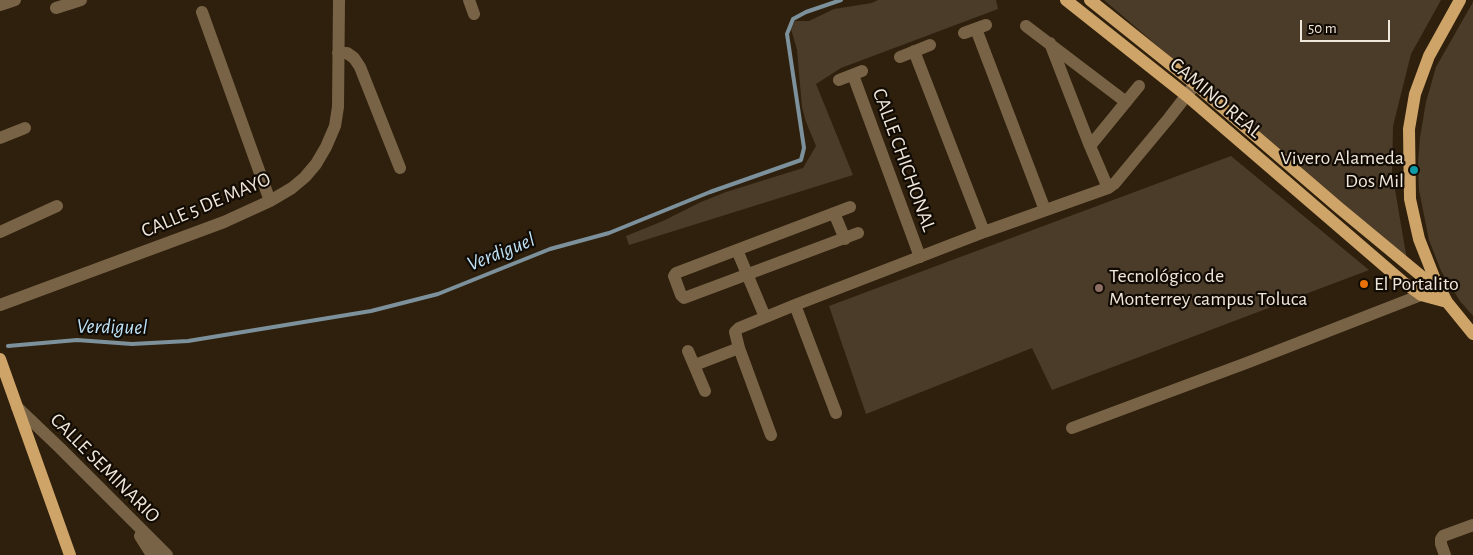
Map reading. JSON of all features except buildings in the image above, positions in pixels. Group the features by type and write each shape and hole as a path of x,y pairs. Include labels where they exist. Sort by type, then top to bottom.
{"main road":[{"name":"CAMINO REAL","path":"1066,0 1186,96 1395,275 1421,295 1447,302"},
{"name":"CAMINO REAL","path":"1090,0 1195,84 1431,284 1447,302"},
{"path":"1460,0 1429,56 1415,94 1409,129 1410,199 1419,239 1434,277 1447,302 1473,334"},
{"path":"0,359 70,555"}],"street":[{"path":"0,5 15,0"},
{"path":"56,8 81,0"},
{"name":"CALLE 5 DE MAYO","path":"0,305 224,222 270,201 292,188 305,177 316,164 326,147 335,126 338,107 339,0"},
{"path":"470,0 474,14"},
{"path":"202,12 270,201"},
{"path":"1026,26 1126,102"},
{"path":"964,33 981,27 1044,210"},
{"path":"1050,43 1108,188"},
{"path":"900,57 930,45"},
{"path":"914,51 984,232"},
{"path":"338,53 347,53 354,58 360,67 400,168"},
{"name":"CALLE CHICHONAL","path":"839,80 858,73 920,257"},
{"path":"771,435 739,348 735,332 765,317 984,232 1108,188 1115,182 1195,84"},
{"path":"1090,146 1139,86"},
{"path":"0,138 25,128"},
{"path":"0,232 57,206"},
{"path":"850,207 674,275 681,295 684,298 858,233"},
{"path":"834,213 845,238"},
{"path":"737,250 765,317"},
{"path":"1072,428 1421,295 1431,284"},
{"path":"796,305 836,412"},
{"path":"695,365 739,348"},
{"path":"688,351 705,391"},
{"name":"CALLE SEMINARIO","path":"17,407 167,555"},
{"path":"135,524 152,555"},
{"path":"1445,555 1441,544 1443,536 1473,524"}],"shaded area":[{"path":"878,0 996,0 998,9 841,68 816,84 853,175 629,245 626,236 663,221 701,202 726,192 803,168 816,146 802,107 797,50 791,29 795,21 809,21 834,9 872,3"},
{"path":"1104,0 1441,0 1411,54 1393,126 1392,172 1407,260"},
{"path":"1473,2 1473,316 1460,301 1441,271 1429,240 1419,190 1418,163 1426,102 1436,67"},
{"name":"Tecnológico de Monterrey campus Toluca","path":"1231,156 1369,270 1052,390 1032,348 866,414 829,306"}],"waterway":[{"name":"Verdiguel","path":"8,346 77,340 132,344 188,341 371,311 438,294 550,249 609,233 710,192 801,160 804,148 787,34 793,19 806,12 841,0"}],"place":[{"name":"Vivero Alameda Dos Mil","path":"1414,170"},
{"name":"El Portalito","path":"1364,284"},
{"name":"Tecnológico de Monterrey campus Toluca","path":"1099,288"}]}
